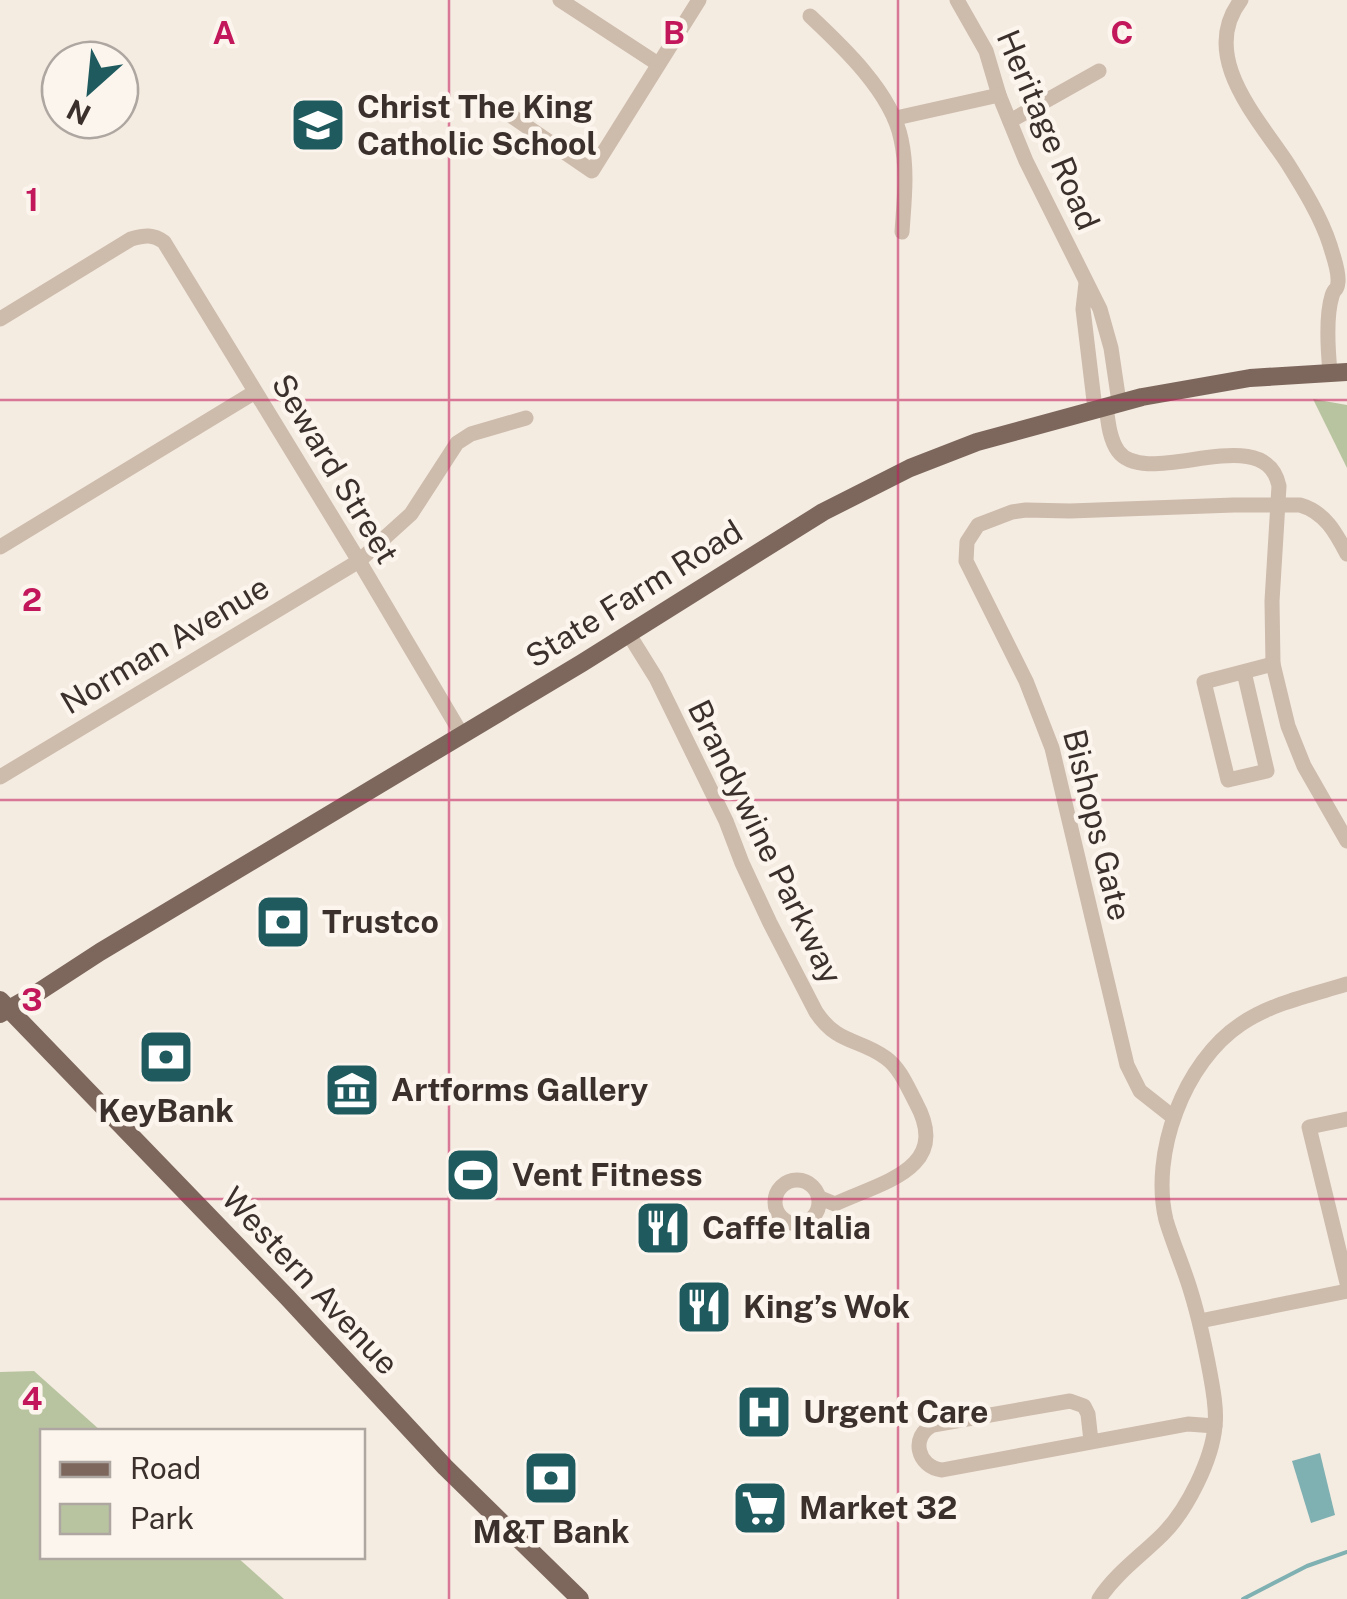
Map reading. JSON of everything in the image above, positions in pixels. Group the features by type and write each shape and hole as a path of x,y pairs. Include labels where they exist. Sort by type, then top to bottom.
{"main road":[{"name":"State Farm Road","path":"3,1008 462,735 846,499 910,468 977,442 1107,405 1250,378 1338,372"},
{"name":"Western Avenue","path":"3,1008 288,1297 445,1467 580,1599"}],"street":[{"path":"560,0 658,64"},
{"path":"504,110 592,170 699,0"},
{"name":"Heritage Road","path":"957,0 986,50 999,95 1026,160 1100,310 1112,348 1107,405"},
{"path":"1240,0 1230,20 1226,48 1235,82 1289,166 1329,240 1342,288 1332,295 1327,347 1338,372"},
{"path":"810,16 842,46 896,118 904,159 902,232"},
{"path":"1010,121 1099,71"},
{"path":"896,118 999,95"},
{"name":"Seward Street","path":"0,320 131,239 146,235 164,242 462,735"},
{"name":"Heritage Road","path":"1086,283 1083,309 1107,405"},
{"path":"0,547 255,392"},
{"path":"1107,405 1113,441 1126,458 1146,464 1209,456 1252,458 1263,462 1277,477 1273,664 1288,726 1304,766 1347,840"},
{"name":"Norman Avenue","path":"0,777 359,560 411,514 458,443 471,434 526,418"},
{"path":"1278,505 1310,508 1321,515 1347,554"},
{"name":"Bishops Gate","path":"1173,1117 1140,1091 1127,1064 1052,748 1026,682 966,562 967,542 978,525 1026,510 1278,505"},
{"name":"Brandywine Parkway","path":"628,633 664,695 726,821 770,924 816,1012 840,1037 890,1062 926,1126 926,1146 912,1166 835,1204 820,1198"},
{"path":"1244,672 1267,771 1228,780 1204,682 1273,664"},
{"path":"1099,1599 1113,1579 1179,1515 1199,1478 1216,1426 1200,1320 1167,1222 1161,1190 1165,1143 1173,1117 1203,1063 1230,1032 1276,1006 1347,984"},
{"path":"1200,1320 1347,1287 1309,1126 1347,1120"},
{"path":"1092,1441 1084,1406 1070,1401 925,1427 920,1444 922,1459 942,1470 1188,1424 1216,1426"}],"green space":[{"path":"1313,399 1347,405 1347,468"},
{"path":"34,1371 99,1429 40,1429 40,1559 239,1559 284,1599 0,1599 0,1372"}],"water":[{"path":"1320,1453 1335,1515 1311,1523 1292,1461"}],"waterway":[{"path":"1243,1599 1307,1566 1347,1552"}],"place":[{"name":"Christ The King Catholic School","path":"318,125"},
{"name":"Trustco","path":"283,922"},
{"name":"KeyBank","path":"166,1057"},
{"name":"Artforms Gallery","path":"352,1090"},
{"name":"Vent Fitness","path":"473,1175"},
{"name":"Caffe Italia","path":"663,1228"},
{"name":"King’s Wok","path":"704,1307"},
{"name":"Urgent Care","path":"764,1412"},
{"name":"M&T Bank","path":"551,1478"},
{"name":"Market 32","path":"760,1508"}]}
